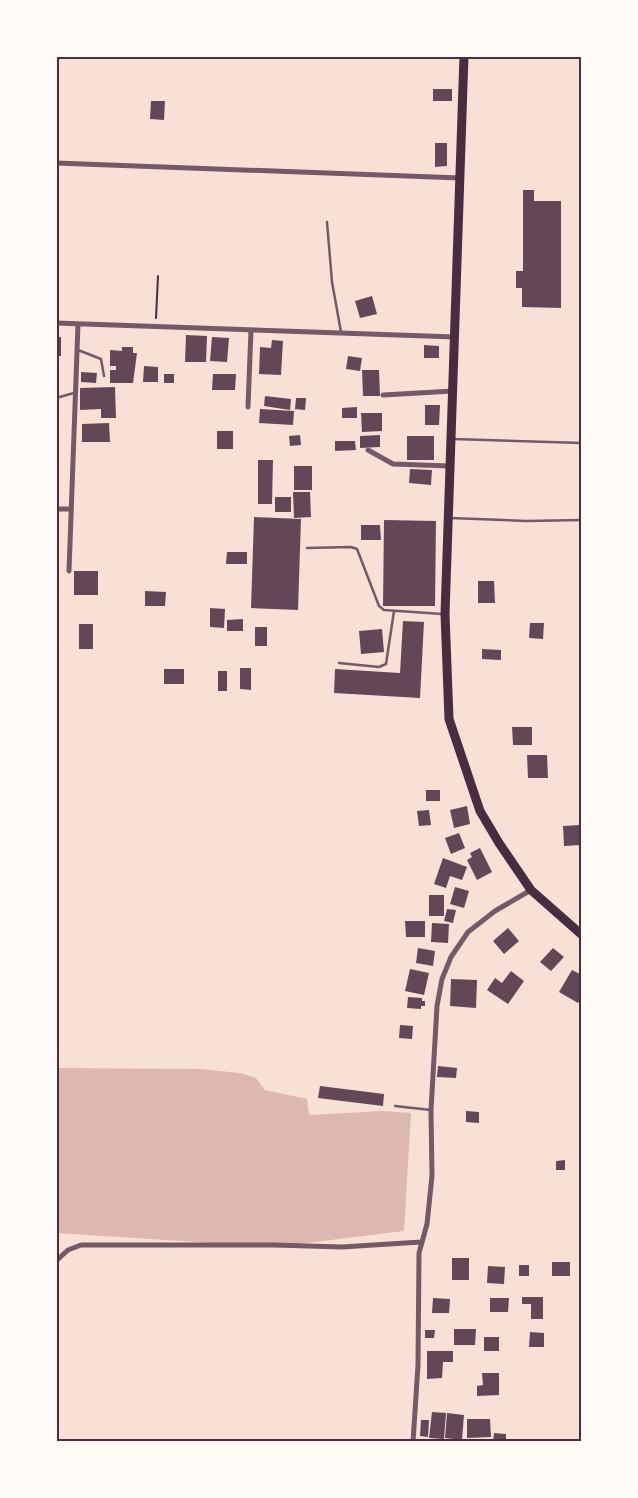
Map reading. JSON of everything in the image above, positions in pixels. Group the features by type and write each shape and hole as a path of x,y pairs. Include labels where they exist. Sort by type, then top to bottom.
{"highway":[{"path":"464,56 445,614 450,719 464,768 480,811 531,890 582,935"}],"street":[{"path":"56,163 460,178"},
{"path":"56,323 455,337"},
{"path":"69,571 78,324"},
{"path":"248,407 251,330"},
{"path":"383,395 453,391"},
{"path":"368,450 393,464 450,466"},
{"path":"56,509 71,509"},
{"path":"413,1442 418,1365 421,1242 427,1224 432,1176 431,1110 437,1006 442,979 451,957 468,932 496,911 531,890"},
{"path":"56,1261 68,1250 81,1245 342,1247 421,1242"}],"lane":[{"path":"327,222 332,282 342,334"},
{"path":"77,349 101,359 104,376"},
{"path":"56,398 76,393"},
{"path":"451,439 582,443"},
{"path":"448,518 526,521 582,520"},
{"path":"307,548 351,547 357,549 379,606 384,610 445,614"},
{"path":"339,663 379,667 386,664 394,611"},
{"path":"394,1106 431,1110"}],"path":[{"path":"156,327 158,276"}],"shaded area":[{"path":"59,1068 199,1069 240,1073 256,1078 265,1090 307,1099 309,1115 383,1111 411,1113 404,1231 274,1247 56,1233"}],"building":[{"path":"433,89 452,89 452,101 433,101"},
{"path":"151,101 165,101 164,120 150,119"},
{"path":"435,143 447,143 447,166 435,167"},
{"path":"523,190 534,190 534,201 561,201 561,308 522,307 522,288 516,288 516,271 523,271"},
{"path":"372,296 377,314 360,318 355,301"},
{"path":"186,335 207,336 206,362 185,362"},
{"path":"56,337 61,337 61,356 56,356"},
{"path":"212,337 229,338 227,362 210,361"},
{"path":"272,340 283,341 281,375 259,374 260,347 271,348"},
{"path":"424,345 439,346 439,358 424,358"},
{"path":"122,347 133,347 133,353 137,353 133,383 110,383 110,370 116,370 116,366 110,366 110,350 122,351"},
{"path":"348,356 362,358 360,371 346,369"},
{"path":"144,366 158,367 158,382 143,382"},
{"path":"362,370 379,370 380,396 363,396"},
{"path":"81,372 97,373 96,383 81,382"},
{"path":"164,374 174,374 174,383 164,383"},
{"path":"213,374 236,374 235,390 212,390"},
{"path":"115,387 116,418 101,418 101,409 80,410 80,388"},
{"path":"265,396 291,399 290,410 264,406"},
{"path":"296,398 306,398 305,410 295,409"},
{"path":"425,405 440,405 439,425 425,425"},
{"path":"357,407 357,418 342,418 342,408"},
{"path":"260,409 294,411 293,425 259,423"},
{"path":"361,413 382,413 382,431 362,432"},
{"path":"109,423 110,442 82,442 82,424"},
{"path":"217,431 233,431 233,449 217,449"},
{"path":"300,435 301,445 290,446 289,436"},
{"path":"380,435 380,447 360,448 360,436"},
{"path":"407,436 434,436 434,460 407,460"},
{"path":"335,441 355,441 356,450 335,451"},
{"path":"258,460 273,460 272,504 258,504"},
{"path":"294,466 312,466 312,490 294,490"},
{"path":"410,469 432,470 431,485 409,483"},
{"path":"293,492 310,492 311,517 294,518"},
{"path":"275,497 291,497 291,512 275,512"},
{"path":"254,517 301,519 298,610 251,608"},
{"path":"384,520 436,521 435,606 383,606"},
{"path":"361,525 380,525 381,540 361,540"},
{"path":"227,552 247,552 247,564 226,564"},
{"path":"74,571 98,571 98,595 74,595"},
{"path":"478,581 494,581 495,603 478,603"},
{"path":"145,591 166,592 165,606 145,606"},
{"path":"210,608 225,609 224,628 210,627"},
{"path":"243,619 243,631 227,631 227,620"},
{"path":"403,621 424,622 420,698 334,693 335,669 400,673"},
{"path":"530,623 544,623 543,639 529,638"},
{"path":"79,624 93,624 93,649 79,649"},
{"path":"255,627 267,627 267,646 255,646"},
{"path":"382,629 384,652 361,654 359,631"},
{"path":"482,649 501,650 501,660 482,659"},
{"path":"240,668 251,668 251,690 240,689"},
{"path":"164,669 184,669 184,684 164,684"},
{"path":"218,671 227,671 227,691 218,691"},
{"path":"512,727 532,727 532,745 513,745"},
{"path":"527,755 547,755 548,778 528,778"},
{"path":"426,790 440,790 440,801 426,801"},
{"path":"467,806 470,824 454,828 450,810"},
{"path":"429,810 431,825 419,826 417,811"},
{"path":"580,825 581,845 564,846 563,826"},
{"path":"459,833 465,848 451,854 445,838"},
{"path":"480,848 492,872 477,880 467,860 472,857 470,853"},
{"path":"443,858 467,867 462,880 450,876 446,888 434,884"},
{"path":"455,887 469,891 464,908 450,904"},
{"path":"429,895 444,895 444,916 429,916"},
{"path":"447,909 456,910 453,923 444,921"},
{"path":"405,921 425,921 425,937 406,937"},
{"path":"432,923 449,924 448,943 431,942"},
{"path":"508,928 519,941 504,954 493,941"},
{"path":"418,948 435,951 433,966 416,963"},
{"path":"553,948 564,957 551,971 540,962"},
{"path":"410,969 429,973 424,995 405,991"},
{"path":"572,970 582,975 582,997 578,1003 559,992"},
{"path":"511,971 524,981 508,1004 487,990 495,978 502,983"},
{"path":"451,979 477,980 476,1008 450,1006"},
{"path":"408,997 422,998 422,1001 425,1001 425,1006 421,1006 421,1009 407,1008"},
{"path":"400,1025 413,1026 412,1039 399,1038"},
{"path":"438,1066 457,1068 456,1078 437,1077"},
{"path":"320,1086 384,1094 383,1106 318,1098"},
{"path":"466,1111 479,1112 479,1123 466,1122"},
{"path":"565,1160 565,1170 556,1170 556,1161"},
{"path":"452,1258 469,1258 469,1280 452,1280"},
{"path":"552,1262 570,1262 570,1276 552,1276"},
{"path":"519,1265 529,1265 529,1276 519,1276"},
{"path":"488,1266 505,1267 504,1284 487,1283"},
{"path":"522,1297 543,1297 543,1319 531,1319 531,1304 522,1304"},
{"path":"433,1298 450,1299 449,1313 432,1313"},
{"path":"490,1298 509,1298 508,1312 490,1312"},
{"path":"454,1329 476,1329 475,1345 454,1345"},
{"path":"425,1330 435,1330 434,1338 425,1338"},
{"path":"530,1332 544,1333 544,1347 529,1347"},
{"path":"484,1337 499,1337 499,1351 484,1351"},
{"path":"427,1351 453,1351 453,1362 443,1362 442,1378 427,1379"},
{"path":"482,1373 499,1373 499,1395 477,1396 477,1386 483,1385"},
{"path":"432,1412 446,1413 444,1439 429,1438"},
{"path":"447,1413 464,1415 462,1440 445,1438"},
{"path":"467,1419 490,1419 491,1437 467,1438"},
{"path":"421,1420 429,1420 428,1437 420,1436"},
{"path":"494,1433 506,1434 506,1442 493,1442"}]}
